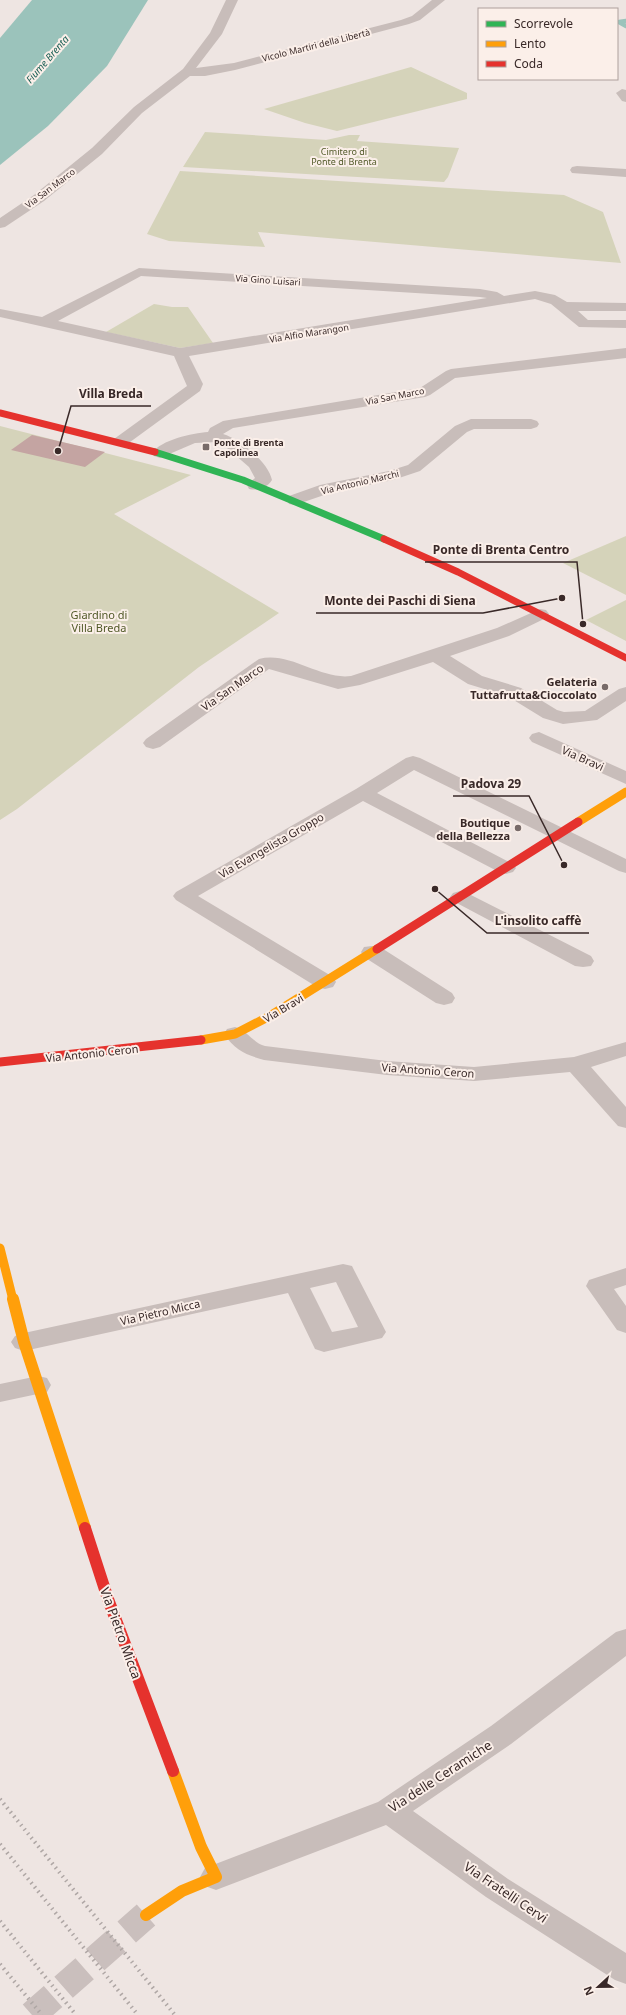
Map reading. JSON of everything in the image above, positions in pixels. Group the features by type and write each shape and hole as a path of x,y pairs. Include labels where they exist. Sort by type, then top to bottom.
{"street":[{"name":"Via San Marco","path":"0,224 39,198 97,151 137,111 187,72 216,34 232,0"},
{"name":"Vicolo Martiri della Libertà","path":"187,72 204,72 235,66 399,24 416,18 438,0"},
{"path":"577,170 626,173"},
{"name":"Via Gino Luisari","path":"44,322 139,272 480,293 492,296 502,301"},
{"name":"Via Alfio Marangon","path":"180,353 546,295 563,306 584,324 626,324"},
{"path":"563,306 626,307"},
{"path":"0,313 180,353 195,384 195,388 120,442"},
{"name":"Via San Marco","path":"212,437 216,431 230,424 425,392 451,374 626,353"},
{"path":"0,413 160,453 211,469 295,500 458,572 626,658"},
{"name":"Via Antonio Marchi","path":"295,500 326,489 393,475 414,468 461,429 471,424 532,424"},
{"name":"Via San Marco","path":"160,453 172,445 212,437 222,438 230,442 263,472 264,480 255,485"},
{"name":"Via San Marco","path":"152,741 265,663 274,663 338,683 353,681 503,632 540,614"},
{"path":"435,655 475,680 514,692 550,714 563,718 590,716 626,693"},
{"name":"Via Bravi","path":"539,738 626,778"},
{"path":"363,793 413,762 626,867"},
{"name":"Via Bravi","path":"185,1044 235,1034 268,1018 626,792"},
{"path":"363,793 506,868"},
{"name":"Via Evangelista Groppo","path":"325,982 183,896 363,793"},
{"path":"460,897 583,961"},
{"path":"372,952 444,998"},
{"name":"Via Antonio Ceron","path":"235,1034 253,1050 264,1053 386,1068 474,1074 576,1064 626,1049"},
{"name":"Via Antonio Ceron","path":"0,1062 185,1044"},
{"path":"576,1064 626,1121"},
{"name":"Via Pietro Micca","path":"0,1248 24,1342 108,1599 202,1847 216,1877"},
{"path":"626,1276 598,1286 626,1324"},
{"name":"Via Pietro Micca","path":"24,1342 295,1282"},
{"path":"0,1393 38,1385"},
{"name":"Via delle Ceramiche","path":"146,1915 182,1891 389,1811 501,1735 626,1640"},
{"name":"Via Fratelli Cervi","path":"389,1811 497,1888 626,1970"}],"green space":[{"path":"411,67 467,93 467,99 337,131 305,123 264,109"},
{"name":"Cimitero di Ponte di Brenta","path":"205,132 326,140 349,135 360,135 357,141 459,148 448,177 444,182 183,167"},
{"path":"180,171 564,195 603,212 621,263 258,232 265,247 169,241 147,234"},
{"path":"154,304 172,307 188,307 213,343 180,348 106,332"},
{"name":"Giardino di Villa Breda","path":"0,426 191,475 114,514 279,613 199,667 17,809 0,820"},
{"path":"626,536 626,595 563,563"},
{"path":"626,600 626,641 586,620"}],"water":[{"name":"Fiume Brenta","path":"32,0 148,0 107,66 48,126 0,165 0,38"}],"building":[{"path":"32,435 105,452 85,467 11,450"}],"waterway":[{"path":"626,21 619,22 626,26"}],"tunnel":[{"path":"32,2015 146,1915"}],"railway":[{"path":"0,1799 175,2015"},
{"path":"0,1844 138,2015"},
{"path":"0,1921 76,2015"},
{"path":"0,1964 42,2015"}],"traffic: fast":[{"path":"155,452 214,469 243,480 300,502 384,539"}],"traffic: slow":[{"path":"578,822 626,792"},
{"path":"201,1040 235,1034 268,1017 377,949"},
{"path":"0,1248 24,1342 85,1528"},
{"path":"146,1915 182,1891 216,1877 201,1847 173,1771"}],"traffic: jam":[{"path":"0,413 155,452"},
{"path":"384,539 458,572 626,658"},
{"path":"377,949 578,822"},
{"path":"0,1062 201,1040"},
{"path":"85,1528 108,1599 173,1771"}],"place":[{"name":"Ponte di Brenta Capolinea","path":"206,447"},
{"name":"Villa Breda","path":"58,451"},
{"name":"Monte dei Paschi di Siena","path":"562,598"},
{"name":"Ponte di Brenta Centro","path":"583,624"},
{"name":"Gelateria Tuttafrutta&Cioccolato","path":"605,687"},
{"name":"Boutique della Bellezza","path":"518,828"},
{"name":"Padova 29","path":"564,865"},
{"name":"L'insolito caffè","path":"435,889"}]}
